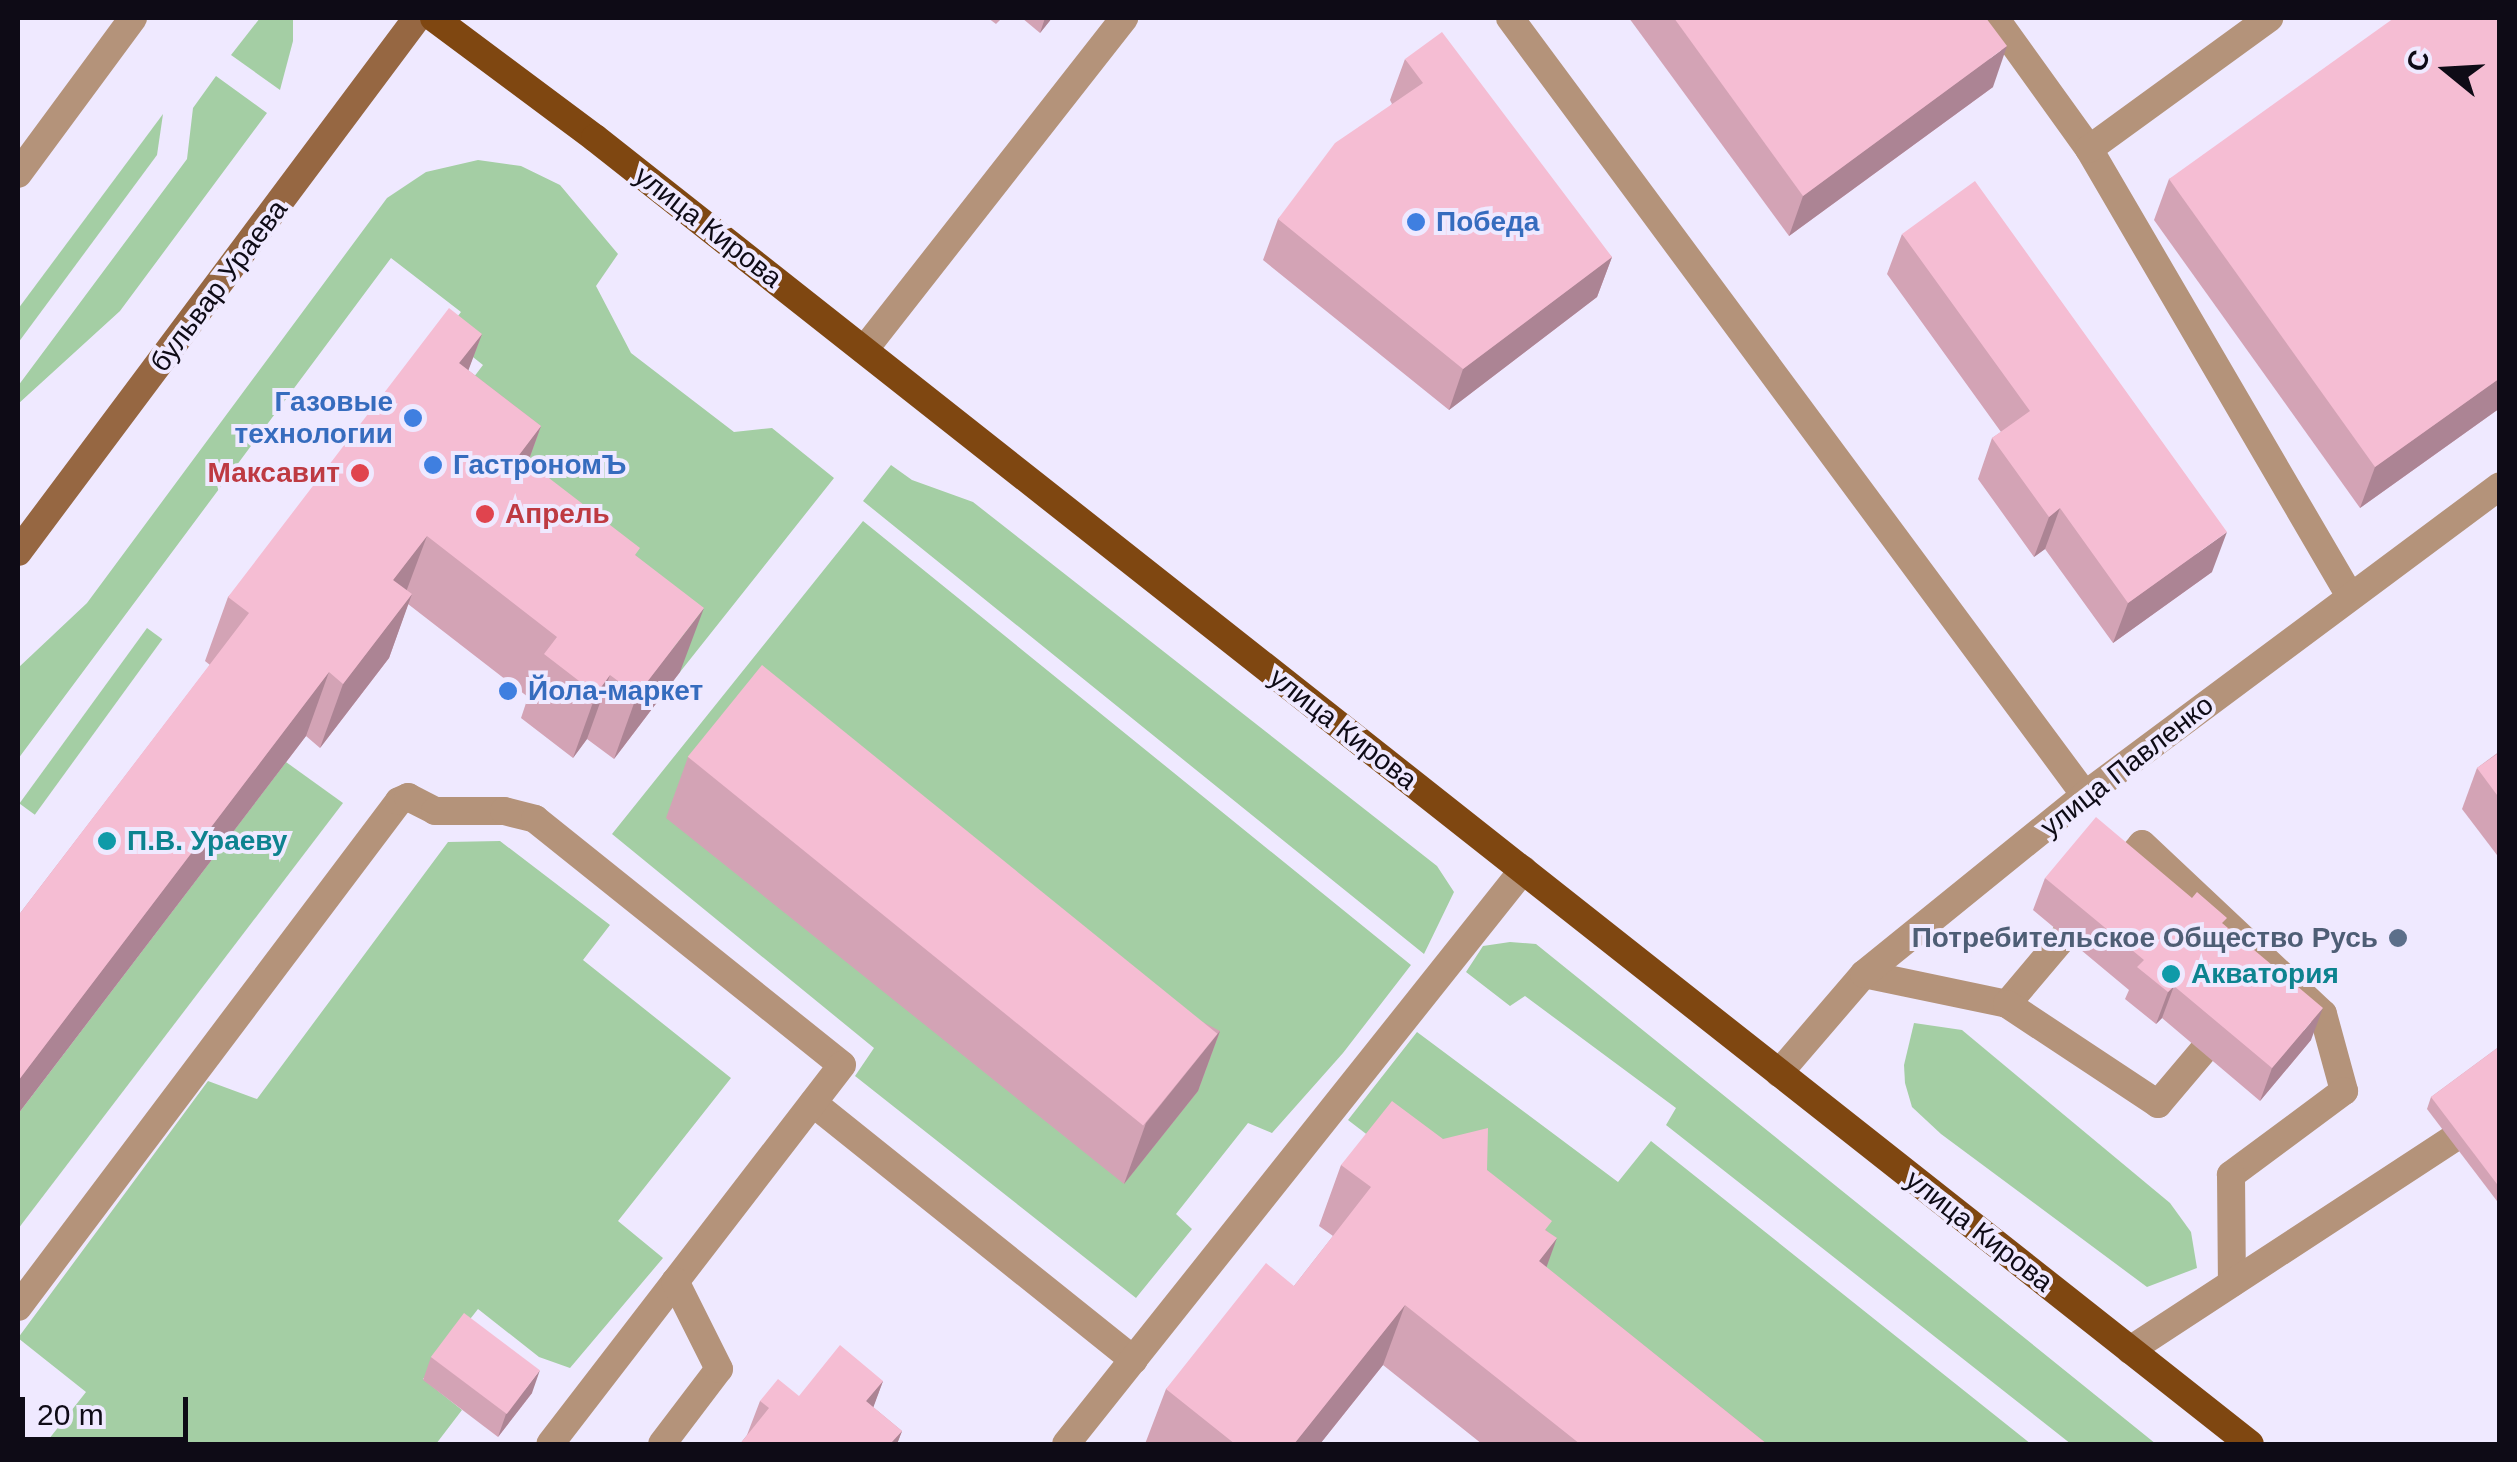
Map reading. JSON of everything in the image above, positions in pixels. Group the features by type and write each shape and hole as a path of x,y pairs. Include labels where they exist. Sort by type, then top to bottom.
{"main road":[{"name":"бульвар Ураева","path":"18,552 417,18"},
{"name":"улица Кирова","path":"434,18 595,138 2250,1444"}],"street":[{"path":"18,174 133,18"},
{"path":"864,350 1124,18"},
{"path":"1510,18 2085,796"},
{"path":"1995,18 2089,149 2350,596"},
{"path":"2089,149 2269,18"},
{"name":"улица Павленко","path":"1779,1073 1864,974 2085,796 2500,486"},
{"path":"18,1306 399,801 408,797 436,810 504,811 535,819 842,1065 550,1444"},
{"path":"2007,1004 2142,844 2260,982 2324,1014 2344,1092 2231,1175 2232,1282"},
{"path":"1066,1444 1522,870"},
{"path":"1864,974 2007,1004 2158,1104 2260,982"},
{"path":"813,1103 1134,1360"},
{"path":"2130,1350 2500,1108"},
{"path":"662,1444 719,1369 676,1281"}],"green space":[{"path":"260,18 293,18 293,41 280,90 231,55"},
{"path":"216,76 267,113 120,311 18,404 18,386 187,159 193,108"},
{"path":"163,114 157,155 18,343 18,309"},
{"path":"478,160 521,166 560,185 618,254 596,286 631,353 734,432 772,428 834,478 680,672 436,427 483,365 444,334 461,312 391,258 18,759 18,668 87,603 387,198 426,172"},
{"path":"891,465 912,480 973,502 1437,866 1454,892 1424,954 863,501"},
{"path":"863,521 1411,965 1343,1053 1272,1133 1248,1123 1176,1214 1192,1229 1136,1298 855,1076 874,1048 612,834"},
{"path":"147,628 162,639 35,815 19,804"},
{"path":"286,762 343,803 18,1229 18,1114"},
{"path":"500,841 610,925 583,960 731,1078 618,1221 663,1258 570,1368 539,1357 478,1309 423,1379 462,1410 436,1444 45,1444 86,1392 18,1338 208,1081 257,1099 448,842"},
{"path":"1536,944 2156,1444 2071,1444 1666,1125 1676,1108 1525,996 1510,1006 1466,972 1483,946"},
{"path":"1914,1023 1962,1030 2170,1203 2191,1232 2197,1268 2147,1287 1941,1134 1912,1107 1905,1083 1904,1065"},
{"path":"1417,1032 1618,1182 1651,1141 2031,1444 1670,1444 1421,1176 1348,1120"}],"building":[{"path":"1674,18 1986,18 2007,46 1803,196"},
{"path":"2394,18 2500,18 2500,378 2375,467 2169,179"},
{"name":"Победа","path":"1442,32 1612,257 1463,369 1278,219 1335,143 1423,83 1405,59"},
{"path":"1975,181 2227,532 2128,603 2060,508 2049,517 1992,438 2030,411 1902,234"},
{"path":"449,308 482,334 459,363 541,426 519,455 640,548 635,555 704,608 637,695 610,675 596,694 544,654 557,637 427,536 393,580 412,594 343,684 329,672 18,1081 18,916 249,613 228,597"},
{"path":"762,665 1217,1034 1143,1125 688,757"},
{"path":"2500,752 2500,799 2477,768"},
{"path":"2096,817 2192,898 2197,892 2227,918 2222,923 2323,1008 2272,1068 2174,986 2168,992 2137,967 2144,960 2045,878"},
{"path":"2500,1046 2500,1188 2431,1097"},
{"path":"1392,1101 1443,1139 1488,1128 1487,1170 1552,1221 1545,1230 1557,1238 1539,1261 1767,1444 1580,1444 1405,1305 1294,1444 1235,1444 1166,1389 1266,1263 1294,1286 1371,1187 1341,1165"},
{"path":"464,1313 540,1370 507,1414 431,1357"},
{"path":"840,1345 883,1381 866,1401 902,1431 890,1444 740,1444 769,1408 760,1401 778,1379 799,1396"}],"place":[{"name":"Победа","path":"1416,222"},
{"name":"Газовые технологии","path":"413,418"},
{"name":"ГастрономЪ","path":"433,465"},
{"name":"Максавит","path":"360,473"},
{"name":"Апрель","path":"485,514"},
{"name":"Йола-маркет","path":"508,691"},
{"name":"П.В. Ураеву","path":"107,841"},
{"name":"Потребительское Общество Русь","path":"2398,938"},
{"name":"Акватория","path":"2171,974"}]}
